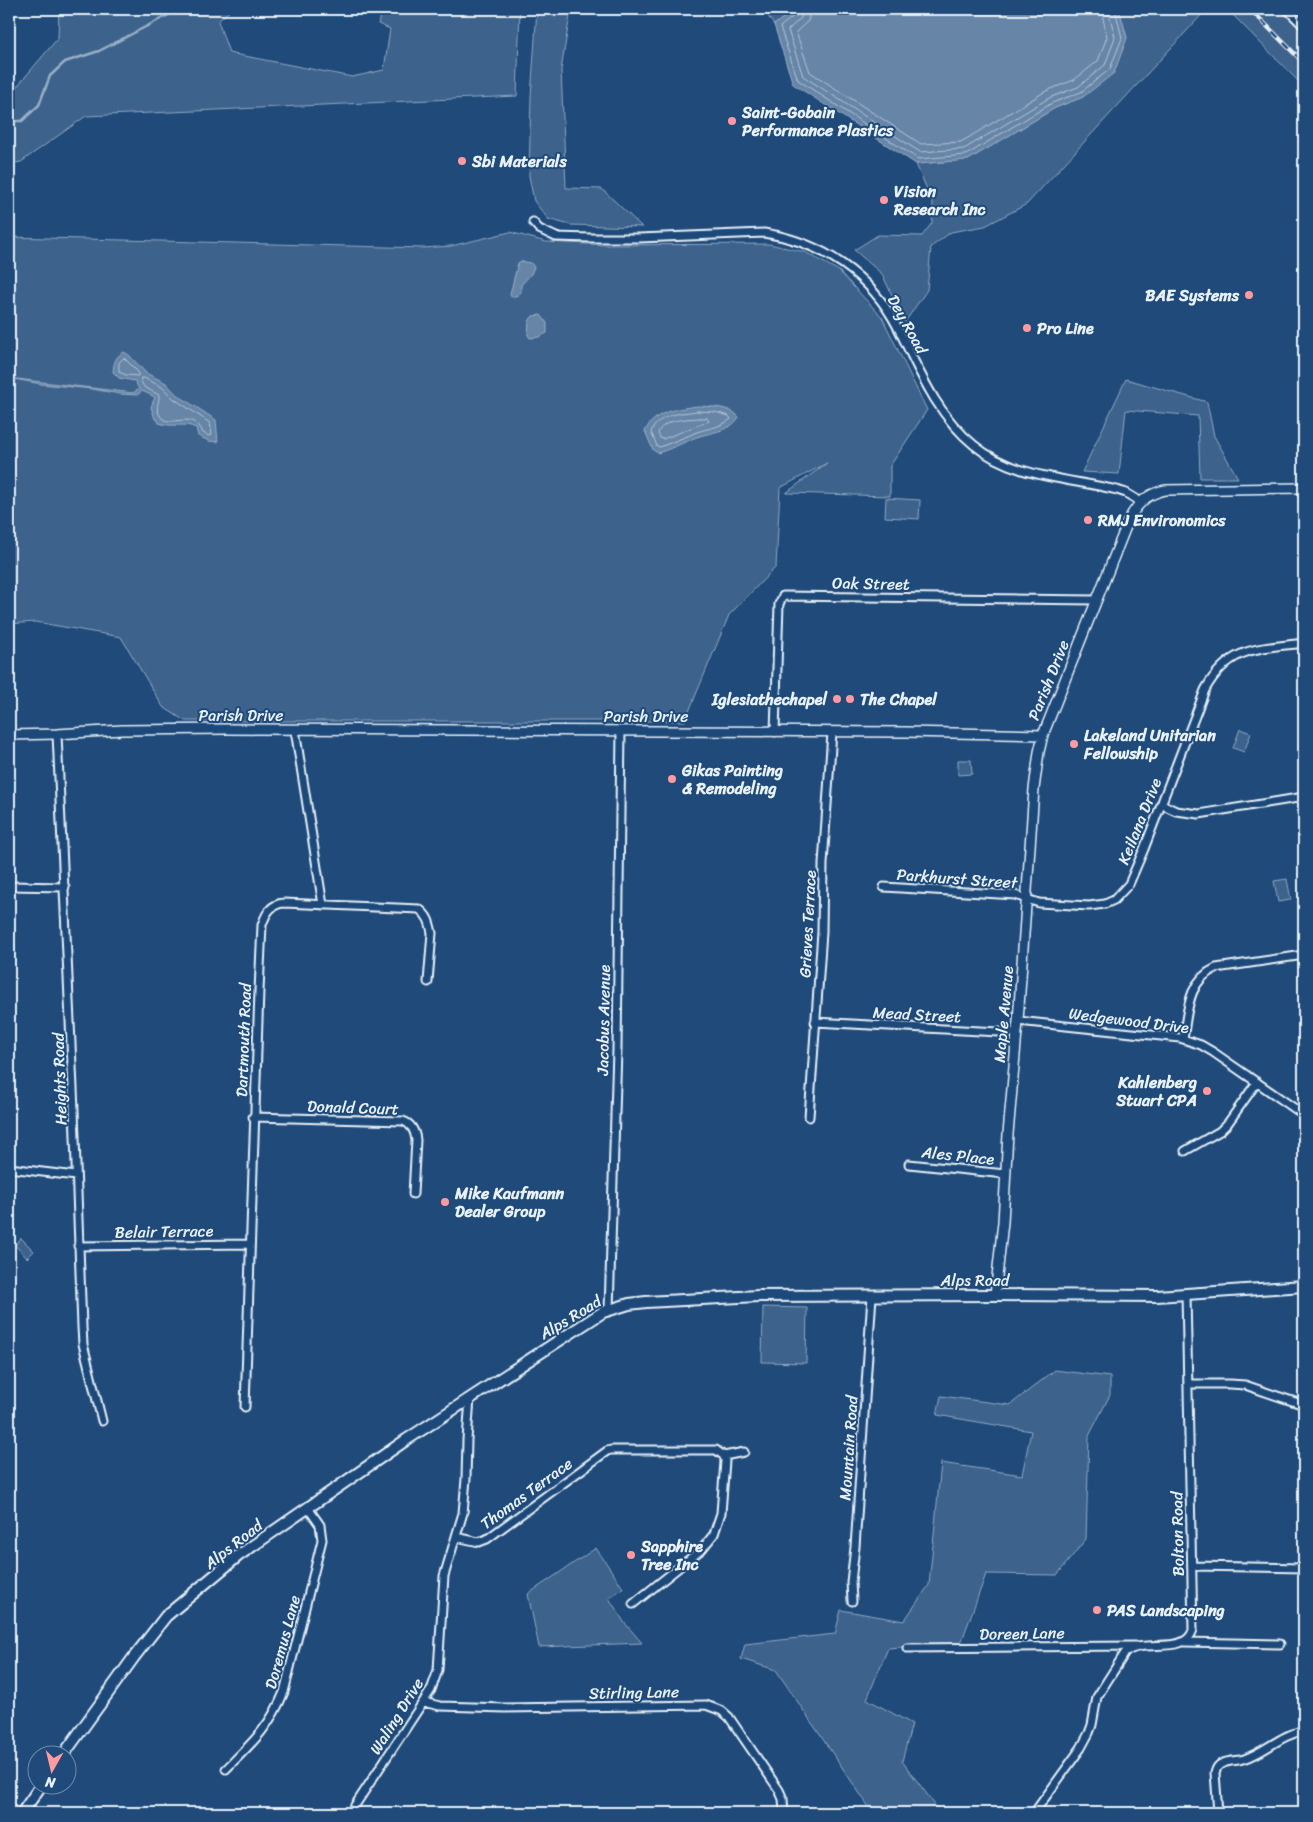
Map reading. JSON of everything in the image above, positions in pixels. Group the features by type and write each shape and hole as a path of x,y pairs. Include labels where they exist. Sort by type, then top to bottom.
{"main road":[{"name":"Alps Road","path":"71,1744 166,1616 238,1556 470,1398 580,1326 608,1310 628,1304 646,1302 758,1296 1157,1296 1304,1286"},
{"path":"22,1813 35,1794"}],"street":[{"path":"1287,9 1304,26"},
{"name":"Dey Road","path":"533,222 539,229 556,237 639,238 764,233 790,238 814,247 843,264 874,292 894,321 936,401 960,433 974,446 990,456 1023,471 1126,492 1141,502"},
{"name":"Parish Drive","path":"9,735 122,730 295,730 832,732 1043,735 1129,519 1141,502 1150,495 1164,490 1304,488"},
{"name":"Oak Street","path":"775,732 779,604 783,596 1096,600"},
{"name":"Keilana Drive","path":"1028,899 1039,903 1089,906 1105,904 1114,900 1129,884 1162,804 1205,690 1220,668 1238,654 1304,642"},
{"path":"295,730 323,906"},
{"name":"Jacobus Avenue","path":"608,1310 617,1050 621,731"},
{"name":"Grieves Terrace","path":"809,1116 822,932 823,864 832,732"},
{"name":"Heights Road","path":"57,734 83,1344 102,1421"},
{"name":"Maple Avenue","path":"995,1295 1028,899 1034,789 1043,735"},
{"path":"1162,804 1176,811 1199,814 1304,797"},
{"path":"9,886 65,887"},
{"name":"Parkhurst Street","path":"884,887 1015,895 1028,899"},
{"name":"Dartmouth Road","path":"245,1407 253,1117 262,925 269,910 279,904 415,908 424,913 431,925 428,982"},
{"path":"1184,1039 1191,994 1201,977 1208,972 1216,968 1304,955"},
{"name":"Wedgewood Drive","path":"1018,1021 1184,1039 1201,1045 1304,1115"},
{"name":"Mead Street","path":"815,1022 1017,1033"},
{"path":"1185,1152 1228,1123 1257,1082"},
{"name":"Donald Court","path":"253,1117 408,1123 415,1133 416,1140 413,1194"},
{"name":"Ales Place","path":"909,1164 1004,1174"},
{"path":"9,1168 76,1176"},
{"name":"Belair Terrace","path":"78,1246 250,1244"},
{"name":"Bolton Road","path":"1185,1642 1193,1630 1186,1294"},
{"name":"Mountain Road","path":"852,1601 851,1582 872,1296"},
{"path":"1188,1384 1245,1385 1304,1405"},
{"name":"Thomas Terrace","path":"470,1398 463,1514 456,1537 478,1542 487,1539 607,1451 716,1450 724,1456 744,1452"},
{"path":"633,1604 702,1549 714,1534 721,1513 724,1456"},
{"name":"Doremus Lane","path":"226,1769 261,1734 278,1707 284,1692 322,1540 320,1525 308,1508"},
{"name":"Waling Drive","path":"351,1813 431,1690 438,1670 444,1576 456,1537"},
{"path":"1192,1566 1304,1568"},
{"path":"1034,1813 1089,1733 1097,1697 1125,1653 1130,1649 1138,1646 1185,1642 1280,1644"},
{"name":"Doreen Lane","path":"907,1648 1138,1646"},
{"name":"Stirling Lane","path":"424,1702 440,1706 505,1708 706,1705 714,1707 722,1711 734,1722 779,1790 783,1798 784,1813"},
{"path":"1218,1813 1215,1773 1217,1767 1221,1764 1244,1759 1290,1734 1304,1731"}],"shaded area":[{"path":"59,9 232,9 218,21 229,53 352,77 384,70 390,29 378,24 382,9 520,9 517,96 86,116 21,162 9,164 9,96 58,38"},
{"path":"537,9 571,9 561,70 566,188 602,189 642,227 570,225 548,219 534,201 529,176 531,96"},
{"path":"763,9 795,9 774,25"},
{"path":"1119,9 1207,9 1027,204 985,226 951,232 931,247 927,290 905,322 882,274 854,250 878,235 922,236 932,223 933,203 916,164 968,160 1055,108 1083,97 1127,38"},
{"path":"1211,9 1304,9 1304,87 1229,11"},
{"path":"510,232 546,242 608,245 769,244 805,252 839,271 882,317 927,410 890,466 890,496 786,493 827,463 780,488 776,567 729,615 685,721 185,721 163,707 121,637 35,622 9,624 9,237 423,248 451,246"},
{"path":"1126,379 1207,402 1214,436 1238,478 1200,478 1198,416 1126,410 1119,474 1082,472"},
{"path":"886,498 920,500 919,519 885,517"},
{"path":"1240,729 1251,733 1244,752 1233,748"},
{"path":"958,760 971,760 972,774 958,775"},
{"path":"1287,879 1291,900 1278,902 1274,881"},
{"path":"21,1238 34,1251 27,1258 15,1245"},
{"path":"763,1307 807,1308 806,1363 762,1362"},
{"path":"1055,1370 1110,1377 1110,1395 1089,1436 1086,1539 1057,1575 986,1574 961,1643 888,1648 867,1699 912,1724 902,1761 941,1813 873,1813 776,1670 741,1659 745,1644 835,1634 841,1610 904,1621 929,1585 941,1463 1022,1475 1031,1431 937,1415 941,1396 1010,1405"},
{"path":"596,1548 623,1588 609,1598 624,1622 642,1643 539,1647 528,1594"}],"water":[{"path":"795,9 1119,9 1127,38 1114,73 1083,97 1055,108 968,160 916,164 793,84 774,25"},
{"path":"521,261 531,263 534,267 531,274 521,285 521,292 511,297 510,294 518,263"},
{"path":"541,315 547,323 547,333 539,337 530,338 528,335 529,321 533,316"},
{"path":"124,352 146,373 166,383 176,394 216,420 218,442 209,441 198,436 196,428 192,426 159,423 155,419 151,407 155,397 142,391 137,395 120,394 9,378 133,393 139,389 135,381 119,378 113,372 116,360"},
{"path":"698,406 726,409 739,417 724,429 658,453 653,450 645,431 655,419 668,412"}],"waterway":[{"path":"9,121 22,121 39,105 50,76 65,62 99,51 180,9"}],"railway":[{"path":"1250,9 1304,63"}],"place":[{"name":"Saint-Gobain Performance Plastics","path":"732,121"},
{"name":"Sbi Materials","path":"462,161"},
{"name":"Vision Research Inc","path":"884,200"},
{"name":"BAE Systems","path":"1249,295"},
{"name":"Pro Line","path":"1027,328"},
{"name":"RMJ Environomics","path":"1088,520"},
{"name":"Iglesiathechapel","path":"837,699"},
{"name":"The Chapel","path":"850,699"},
{"name":"Lakeland Unitarian Fellowship","path":"1074,744"},
{"name":"Gikas Painting & Remodeling","path":"672,779"},
{"name":"Kahlenberg Stuart CPA","path":"1207,1091"},
{"name":"Mike Kaufmann Dealer Group","path":"445,1202"},
{"name":"Sapphire Tree Inc","path":"631,1555"},
{"name":"PAS Landscaping","path":"1097,1610"}]}
